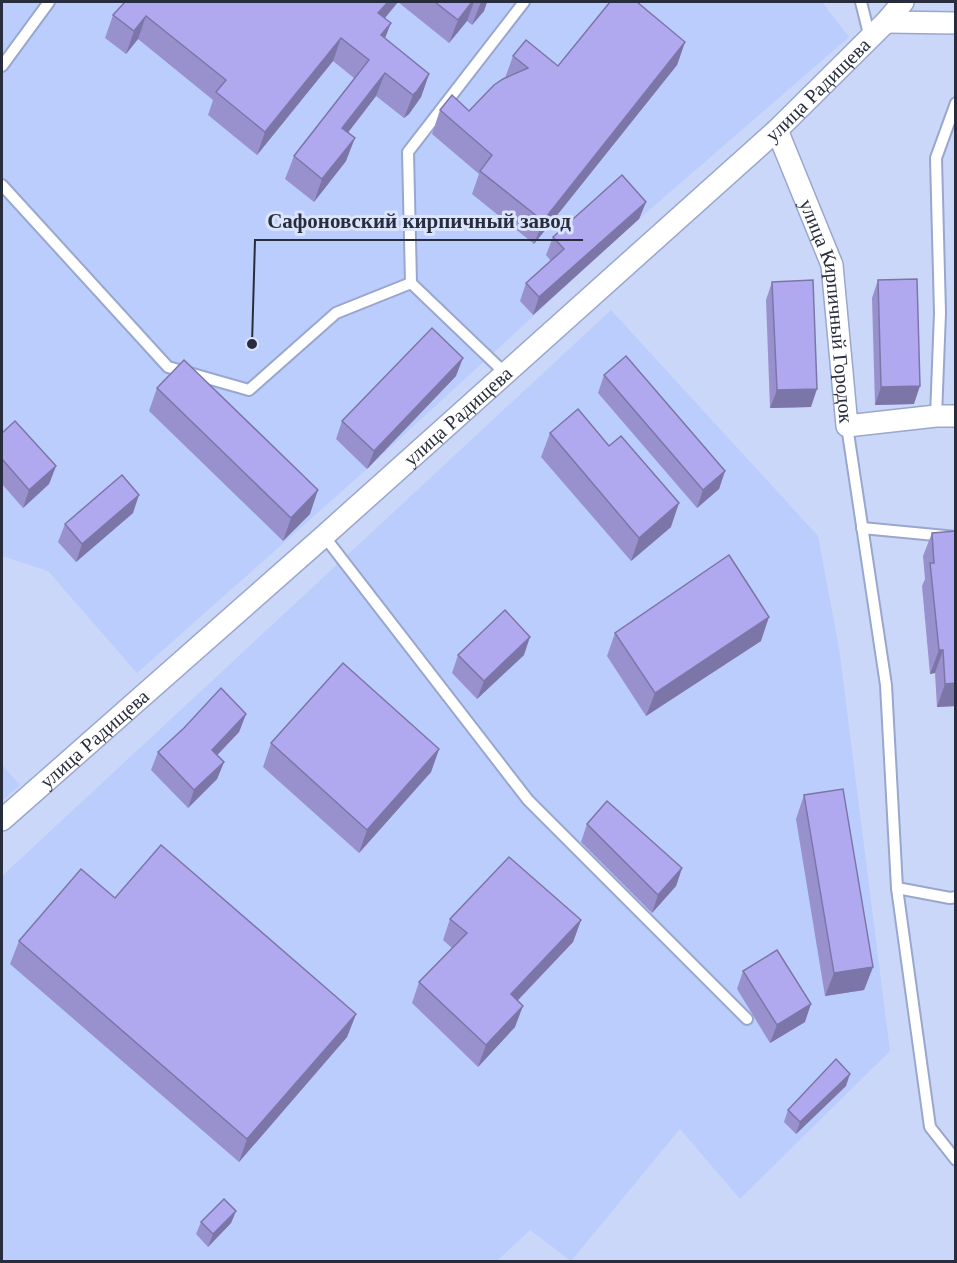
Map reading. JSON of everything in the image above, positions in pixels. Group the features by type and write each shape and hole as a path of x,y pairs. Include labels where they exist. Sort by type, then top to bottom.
{"street":[{"name":"улица Радищева","path":"2,820 506,374 777,130 886,22 903,2"},
{"path":"886,22 956,23"},
{"name":"улица Кирпичный Городок","path":"777,130 832,265 847,426 946,416"}],"lane":[{"path":"2,66 49,2"},
{"path":"506,374 411,283 408,152 524,2"},
{"path":"861,2 870,38"},
{"path":"946,416 940,313 936,158 956,103"},
{"path":"2,184 168,367 249,390 336,313 411,283"},
{"path":"847,426 886,685 897,888 930,1127 956,1160"},
{"path":"862,528 956,537"},
{"path":"324,536 528,800 747,1018"},
{"path":"897,888 950,898 956,897"}],"shaded area":[{"path":"2,2 822,2 849,37 639,219 367,469 137,673 48,571 2,556"},
{"path":"611,310 818,536 839,648 890,1051 740,1199 680,1129 571,1261 530,1230 497,1261 2,1262 2,876"},
{"path":"2,765 20,785 2,801"}],"building":[{"path":"125,2 388,2 378,13 391,23 381,35 429,74 413,95 385,73 342,128 355,138 322,179 294,156 369,60 341,38 265,132 216,92 226,80 146,16 134,31 113,15"},
{"path":"435,2 472,2 458,20"},
{"path":"610,2 637,2 685,42 543,221 480,171 492,155 440,110 452,95 469,111 494,85 528,68 513,56 526,40 558,66"},
{"path":"622,175 646,202 539,297 526,283 564,249 553,237"},
{"path":"917,279 920,386 881,387 878,280"},
{"path":"813,280 817,389 777,390 772,282"},
{"path":"432,328 463,358 374,451 342,421"},
{"path":"626,356 725,471 703,490 604,375"},
{"path":"184,360 318,490 291,518 157,388"},
{"path":"578,409 609,446 621,436 679,503 639,538 550,433"},
{"path":"15,421 56,466 29,490 2,459 2,433"},
{"path":"122,475 139,495 82,544 65,524"},
{"path":"956,531 956,683 945,684 943,650 939,650 930,563 934,563 932,533"},
{"path":"729,555 769,617 655,693 615,633"},
{"path":"505,610 530,637 484,681 458,655"},
{"path":"343,663 439,749 367,830 271,743"},
{"path":"221,688 246,714 212,750 224,762 194,790 158,752"},
{"path":"843,789 873,967 834,973 804,795"},
{"path":"607,801 682,868 658,895 587,824"},
{"path":"161,845 356,1014 247,1139 19,941 81,869 115,898"},
{"path":"509,857 581,920 511,994 523,1006 486,1045 419,982 467,933 450,919"},
{"path":"777,950 811,1004 777,1025 743,971"},
{"path":"836,1059 850,1074 800,1122 788,1110"},
{"path":"224,1199 236,1211 213,1234 201,1222"}],"place":[{"name":"Сафоновский кирпичный завод","path":"252,344"}]}
